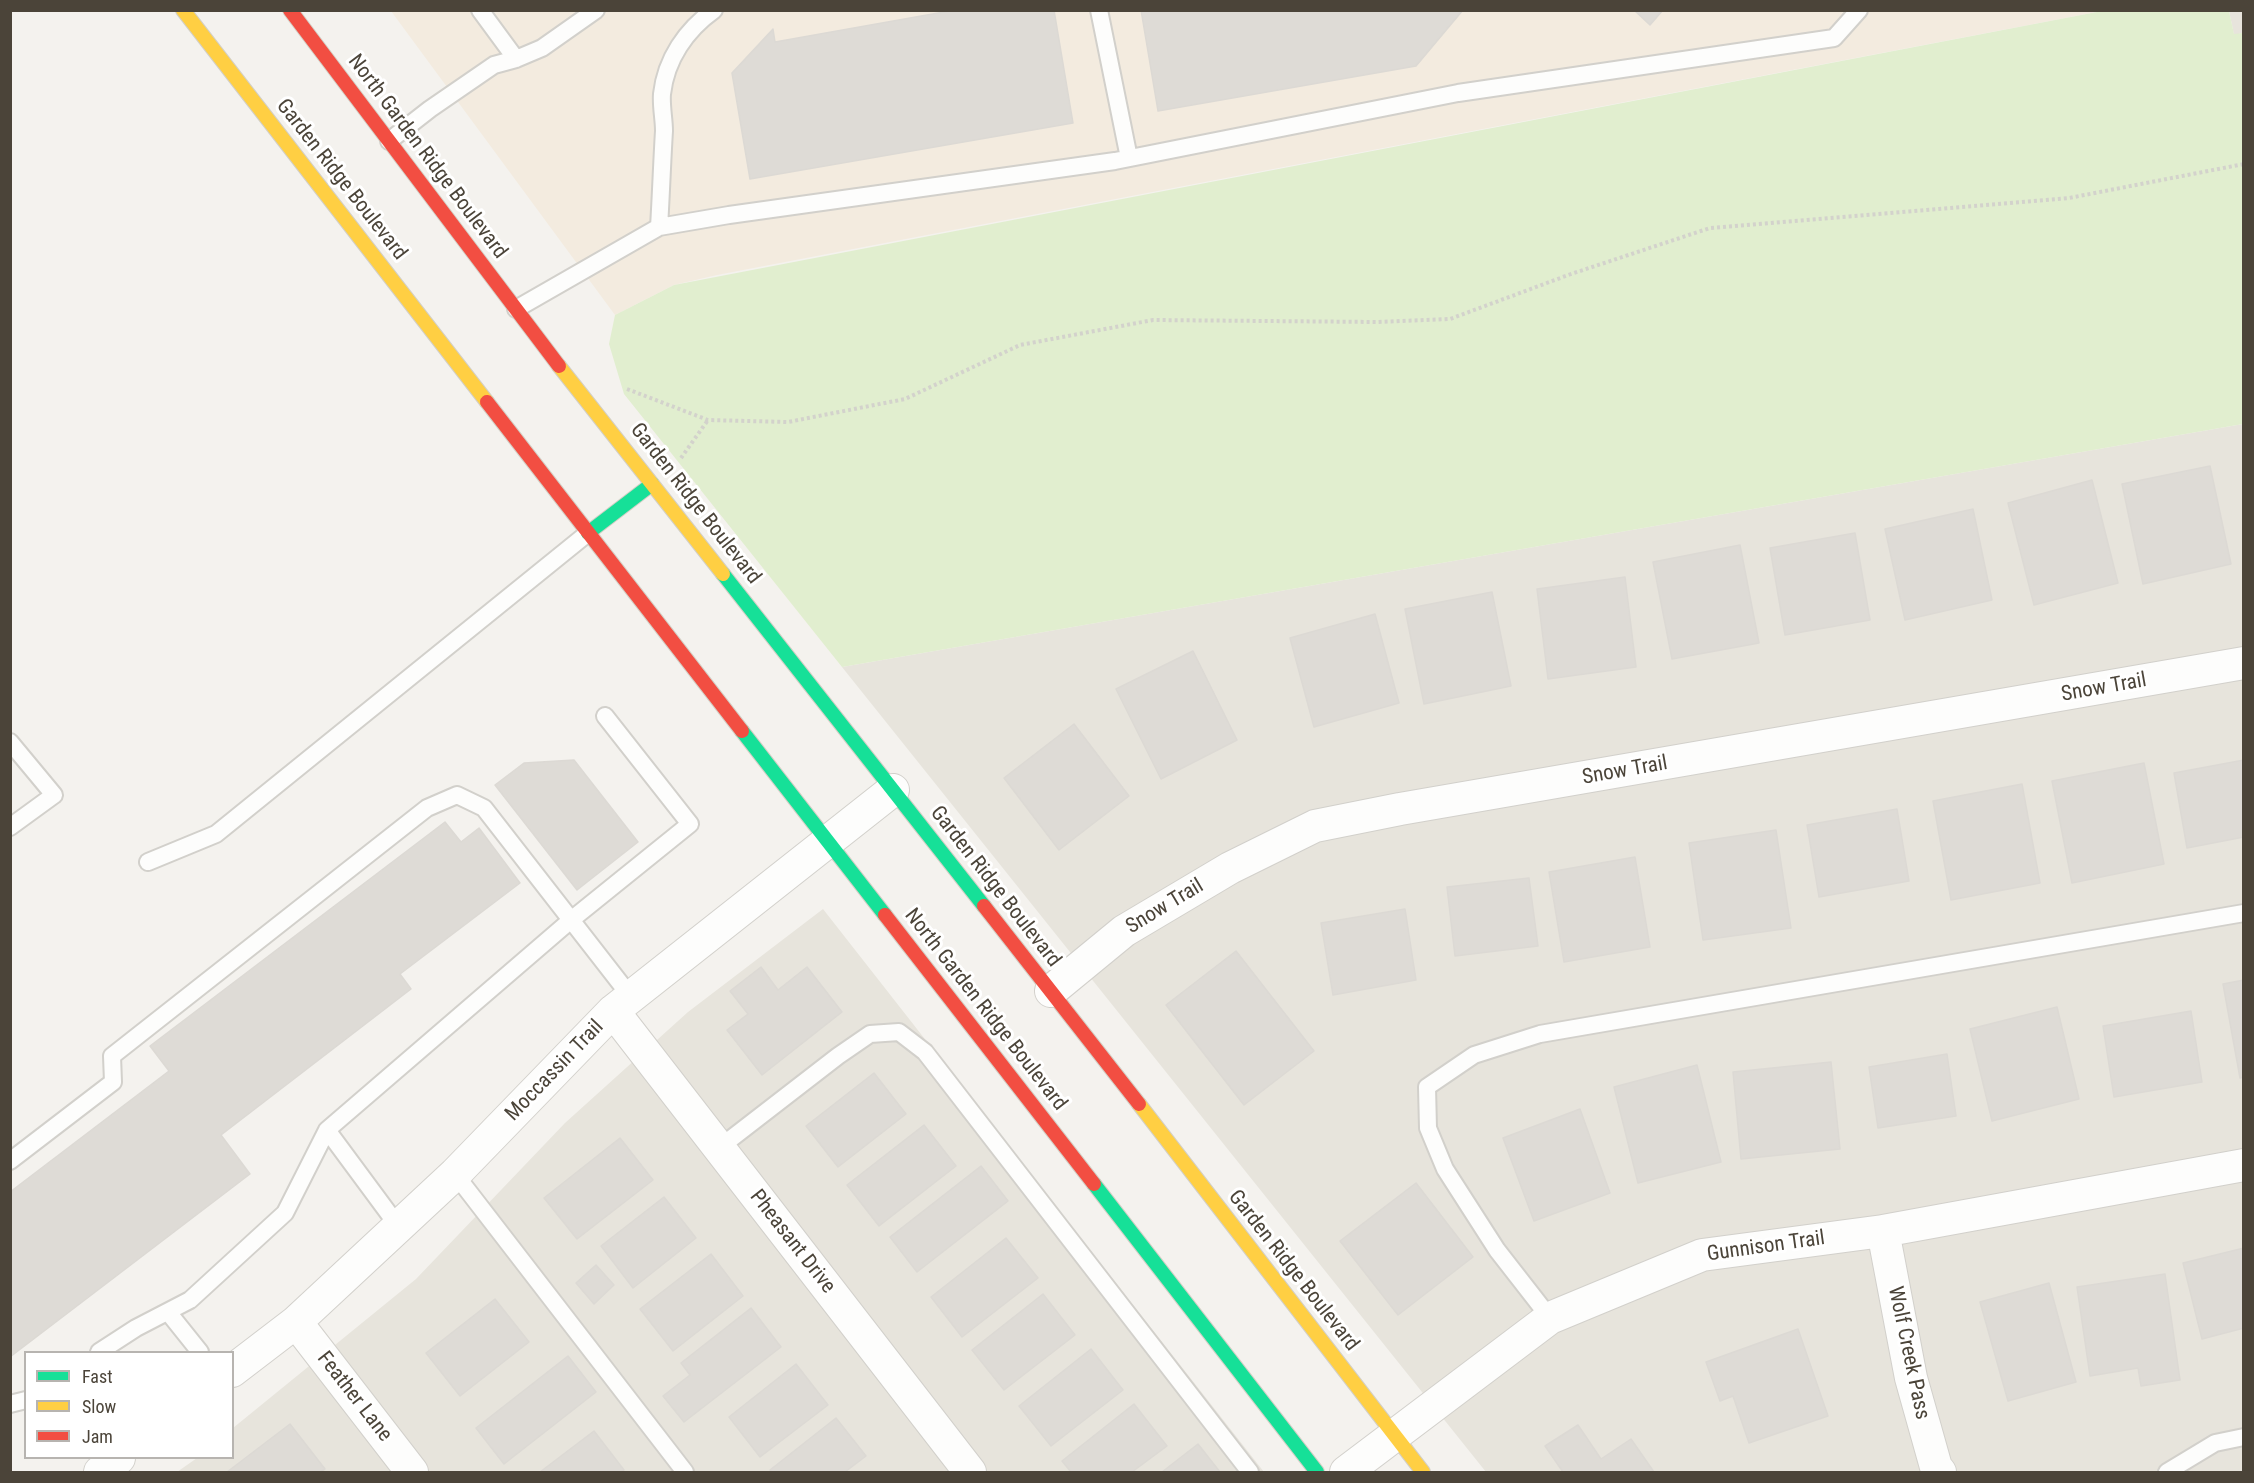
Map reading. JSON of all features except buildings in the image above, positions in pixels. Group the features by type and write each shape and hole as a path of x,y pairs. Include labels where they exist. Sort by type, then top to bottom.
{"main road":[{"name":"Garden Ridge Boulevard","path":"183,10 620,574"},
{"name":"North Garden Ridge Boulevard","path":"293,14 531,330"},
{"name":"Garden Ridge Boulevard","path":"531,330 1051,992 1423,1473"},
{"path":"588,533 652,484"},
{"name":"North Garden Ridge Boulevard","path":"620,574 1317,1473"}],"street":[{"name":"Snow Trail","path":"1051,992 1124,931 1230,868 1315,826 1400,809 2244,663"},
{"name":"Moccassin Trail","path":"234,1369 296,1322 454,1174 622,1004 892,790"},
{"name":"Pheasant Drive","path":"622,1004 719,1148 970,1473"},
{"name":"Gunnison Trail","path":"1346,1473 1550,1318 1702,1255 1883,1231 2244,1165"},
{"name":"Wolf Creek Pass","path":"1883,1231 1911,1378 1936,1467 1940,1473"},
{"name":"Feather Lane","path":"296,1322 412,1473"},
{"path":"100,1473 118,1459"}],"lane":[{"path":"480,10 516,59"},
{"path":"389,141 430,109 494,65 542,48 596,10"},
{"path":"659,227 664,124 662,94 670,64 678,46 695,25 714,10"},
{"path":"1099,10 1129,158"},
{"path":"516,309 659,227 1129,158 1458,93 1834,38 1859,10"},
{"path":"148,862 216,834 588,533"},
{"path":"102,1351 136,1328 190,1300 285,1213 327,1130 571,920 690,824 605,717"},
{"path":"10,742 54,795 10,827"},
{"path":"10,1161 113,1082 112,1056 427,808 457,795 484,808 571,920 622,1004"},
{"path":"1550,1318 1497,1250 1445,1169 1428,1128 1426,1086 1474,1055 1540,1034 2244,913"},
{"path":"719,1148 870,1034 899,1032 925,1052 1250,1473"},
{"path":"327,1130 398,1226"},
{"path":"454,1174 685,1473"},
{"path":"168,1312 198,1351"},
{"path":"2167,1473 2215,1443 2244,1437"},
{"path":"120,1459 130,1473"}],"path":[{"path":"627,389 708,420 788,422 905,399 1020,345 1153,320 1377,322 1450,319 1571,274 1710,228 2069,198 2244,164"},
{"path":"681,459 708,420"}],"shaded area":[{"path":"391,11 2102,11 717,275 674,285 615,315"},
{"path":"2229,11 2243,11 2243,33 2234,35"},
{"path":"2243,424 2243,1472 1486,1472 842,667"},
{"path":"823,909 1264,1472 177,1472 196,1459 234,1459 234,1427 416,1279 565,1123 688,1012"}],"green space":[{"path":"2102,11 2229,11 2234,34 2243,33 2243,424 842,667 624,394 609,344 615,315 674,285"}],"traffic: fast":[{"path":"588,533 652,484"},
{"path":"723,574 984,906"},
{"path":"742,731 885,915"},
{"path":"1094,1184 1317,1472"}],"traffic: slow":[{"path":"183,10 487,402"},
{"path":"559,366 723,574"},
{"path":"1139,1104 1423,1472"}],"traffic: jam":[{"path":"290,10 559,366"},
{"path":"487,402 742,731"},
{"path":"984,906 1139,1104"},
{"path":"885,915 1094,1184"}]}
